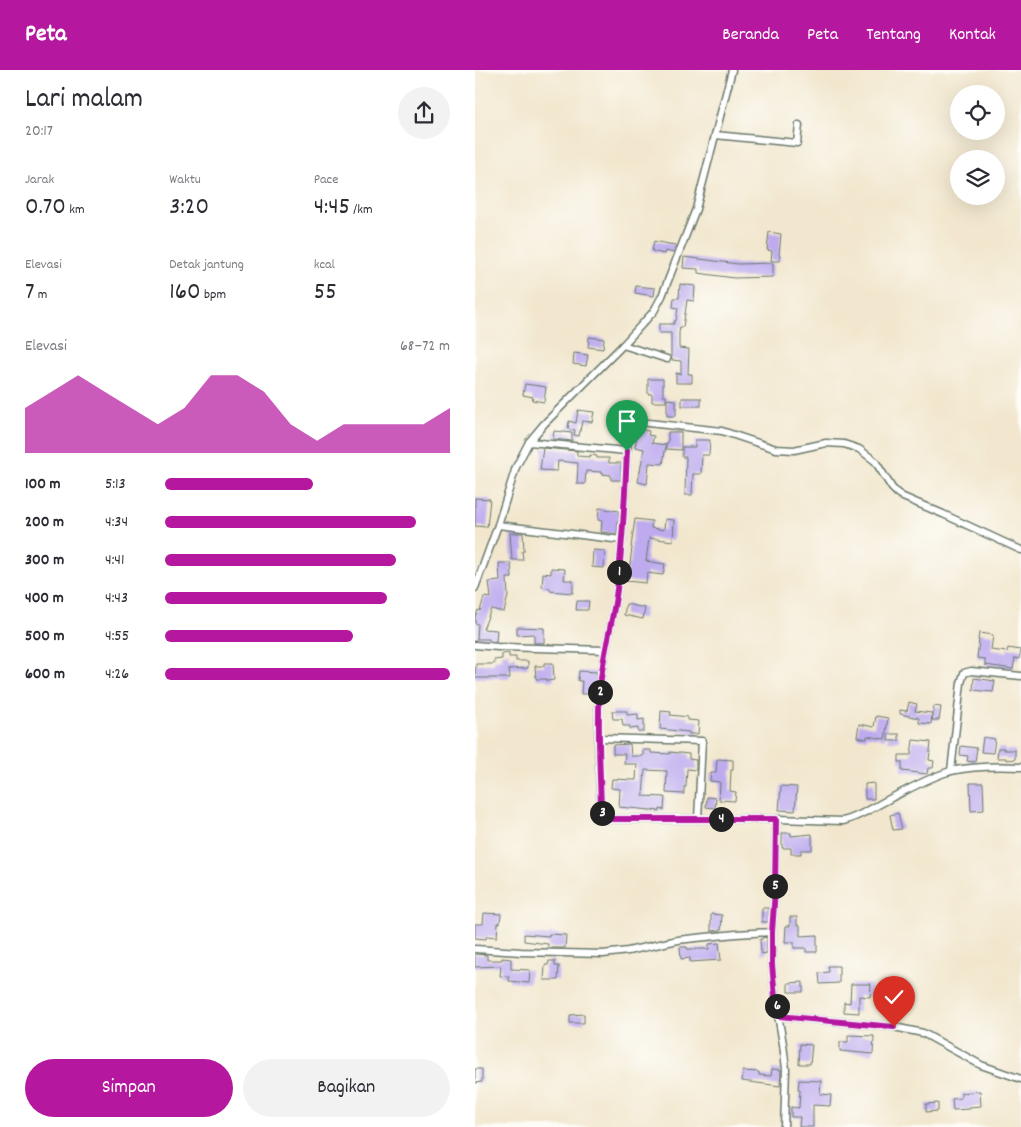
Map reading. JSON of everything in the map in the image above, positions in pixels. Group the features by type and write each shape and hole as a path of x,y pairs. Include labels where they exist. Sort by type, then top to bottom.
{"street":[{"path":"475,588 498,525 516,467 529,442 544,424 623,345 654,310 662,296 696,209 732,70"},
{"path":"715,135 797,143 799,125"},
{"path":"623,345 667,359"},
{"path":"1021,550 903,497 892,488 875,461 859,450 845,444 826,444 794,450 775,449 722,431 634,423 629,430 622,540 614,613 605,650 600,689 601,809 602,814 609,819 843,821 851,819 892,797 951,771 993,767 1021,767"},
{"path":"529,442 627,451"},
{"path":"498,525 622,540"},
{"path":"475,645 605,650"},
{"path":"951,771 961,683 964,673 971,671 1021,676"},
{"path":"599,738 702,742 698,819"},
{"path":"776,819 772,964 786,1069 784,1127"},
{"path":"475,949 603,954 628,951 678,940 772,932"},
{"path":"779,1016 894,1027 923,1034 981,1065 1021,1079"}],"building":[{"path":"769,232 781,234 780,261 771,261 772,251 767,250"},
{"path":"654,241 676,245 674,253 665,251 664,254 652,251"},
{"path":"684,257 738,264 773,263 773,277 734,278 698,273 698,269 683,268"},
{"path":"680,284 695,286 694,301 687,300 683,327 680,327 679,333 679,348 689,349 688,374 692,374 692,383 676,383 676,373 681,374 681,361 672,360 671,333 659,333 659,324 674,324 674,321 676,321 678,308 673,307 674,298 679,298"},
{"path":"636,286 655,288 654,296 635,293"},
{"path":"589,337 604,339 603,349 588,347"},
{"path":"574,353 588,355 586,366 573,364"},
{"path":"648,379 663,379 663,396 666,396 666,402 652,402 652,394 648,394"},
{"path":"525,384 546,387 544,402 532,400 533,397 523,395"},
{"path":"682,398 701,398 701,406 682,406"},
{"path":"667,399 676,400 676,416 667,416"},
{"path":"578,410 594,412 592,422 582,421 579,436 574,435 575,430 568,429 569,421 576,423"},
{"path":"638,429 649,431 648,435 654,436 652,443 666,445 663,464 649,463 647,484 638,482 644,449 635,447"},
{"path":"554,431 572,433 572,441 553,439"},
{"path":"668,432 681,432 681,450 666,449"},
{"path":"695,440 710,440 709,455 702,455 701,474 693,474 692,495 685,495 686,457 682,457 682,447 695,447"},
{"path":"543,448 577,451 577,456 590,457 590,455 597,456 597,458 609,458 609,463 621,463 621,480 611,480 611,475 601,474 601,472 586,471 585,484 577,484 578,463 558,461 557,471 540,470"},
{"path":"475,498 490,499 487,527 475,526"},
{"path":"599,508 619,511 617,534 601,532 602,521 598,520"},
{"path":"635,519 652,521 651,528 664,530 665,519 674,520 673,541 649,538 646,561 665,564 663,575 647,573 646,583 626,581 628,565 630,565"},
{"path":"510,533 523,533 523,560 512,560"},
{"path":"593,550 605,551 604,568 592,567"},
{"path":"499,563 511,563 512,578 507,578 508,596 504,612 491,609 483,629 497,630 496,642 489,641 489,639 477,639 478,624 475,623 475,617 478,610 480,611 484,597 491,598 489,582 500,581"},
{"path":"551,568 565,569 564,580 573,580 573,593 550,591 550,588 542,587 543,573 551,574"},
{"path":"577,601 589,601 588,610 576,610"},
{"path":"626,604 645,608 643,619 624,615"},
{"path":"517,627 544,628 544,643 534,643 534,634 517,635"},
{"path":"979,633 993,635 991,650 1007,652 1008,648 1021,650 1019,659 1015,658 1013,669 985,665 985,659 977,658"},
{"path":"509,653 509,657 516,657 516,661 528,661 528,668 509,669 510,678 475,678 476,664 494,664 494,660 502,659 502,654"},
{"path":"544,663 553,663 554,680 536,679 535,666 544,666"},
{"path":"579,671 597,672 595,694 581,694 582,681 578,681"},
{"path":"974,678 995,681 993,692 973,690"},
{"path":"909,702 917,704 915,711 932,713 931,724 919,723 919,718 900,714 900,710 907,711"},
{"path":"934,706 941,707 939,720 932,720"},
{"path":"612,711 627,711 627,715 638,714 638,720 644,719 644,732 638,732 638,728 630,729 630,726 623,726 622,719 613,719"},
{"path":"661,711 671,712 670,715 688,717 688,720 699,721 698,734 660,729"},
{"path":"876,716 888,718 885,739 867,736 867,739 857,737 859,724 874,727"},
{"path":"888,734 899,734 899,741 888,741"},
{"path":"983,737 995,739 993,753 981,752"},
{"path":"913,740 931,742 929,760 934,761 933,768 928,768 927,774 902,771 902,762 899,762 899,755 911,755"},
{"path":"630,744 631,756 643,756 643,750 651,750 651,753 689,754 689,759 696,760 696,770 687,769 684,794 666,793 667,771 645,770 643,796 665,797 664,810 619,807 620,789 611,788 612,779 636,780 637,764 624,764 625,754 613,754 613,745"},
{"path":"961,746 977,748 975,762 967,761 968,756 960,755"},
{"path":"998,748 1015,750 1015,759 997,758"},
{"path":"717,759 733,760 730,791 736,792 735,801 719,800 720,782 710,781 711,773 716,773"},
{"path":"874,783 874,799 865,799 865,784"},
{"path":"970,783 983,783 984,810 971,811"},
{"path":"781,786 797,787 795,811 779,810"},
{"path":"707,797 716,798 715,808 706,807"},
{"path":"898,813 902,829 893,830 890,815"},
{"path":"782,833 791,833 791,836 812,834 812,850 801,850 801,854 791,854 791,848 782,848"},
{"path":"762,908 769,908 768,922 762,922"},
{"path":"484,913 501,914 497,937 475,938 475,924 483,924"},
{"path":"711,914 722,915 721,930 711,931"},
{"path":"790,917 797,917 797,925 800,925 800,936 817,935 817,952 806,952 806,948 794,948 794,942 785,942 786,926 790,926"},
{"path":"524,934 566,935 565,948 548,948 548,944 524,941"},
{"path":"767,937 767,953 761,954 760,939"},
{"path":"719,943 721,960 690,962 690,958 681,959 680,947 687,947 687,949 709,949 709,944"},
{"path":"475,954 487,955 487,960 511,959 511,969 530,970 529,983 509,981 509,977 500,976 501,966 475,967"},
{"path":"549,961 555,961 555,966 559,966 558,980 544,980 545,965 548,965"},
{"path":"828,966 839,966 839,983 820,984 819,973 829,972"},
{"path":"803,982 803,992 788,992 788,983"},
{"path":"851,984 871,984 870,997 859,996 859,1013 844,1012 844,1002 850,1003"},
{"path":"584,1014 584,1023 570,1023 570,1015"},
{"path":"848,1035 874,1036 873,1054 840,1051 840,1042 848,1042"},
{"path":"800,1044 812,1045 810,1064 799,1064"},
{"path":"475,1069 482,1069 482,1082 475,1083"},
{"path":"772,1069 781,1070 780,1086 742,1081 743,1071 759,1072 759,1075 771,1076"},
{"path":"799,1080 821,1081 820,1094 831,1095 830,1106 813,1105 813,1127 799,1127 800,1117 791,1117 791,1107 799,1108"},
{"path":"980,1091 981,1106 953,1110 952,1099 961,1098 961,1093"},
{"path":"938,1103 938,1111 926,1112 926,1104"}],"route":[{"path":"627,451 618,586 602,667 600,689 599,738 602,814 609,819 776,819 772,964 779,1016 894,1027"}]}
